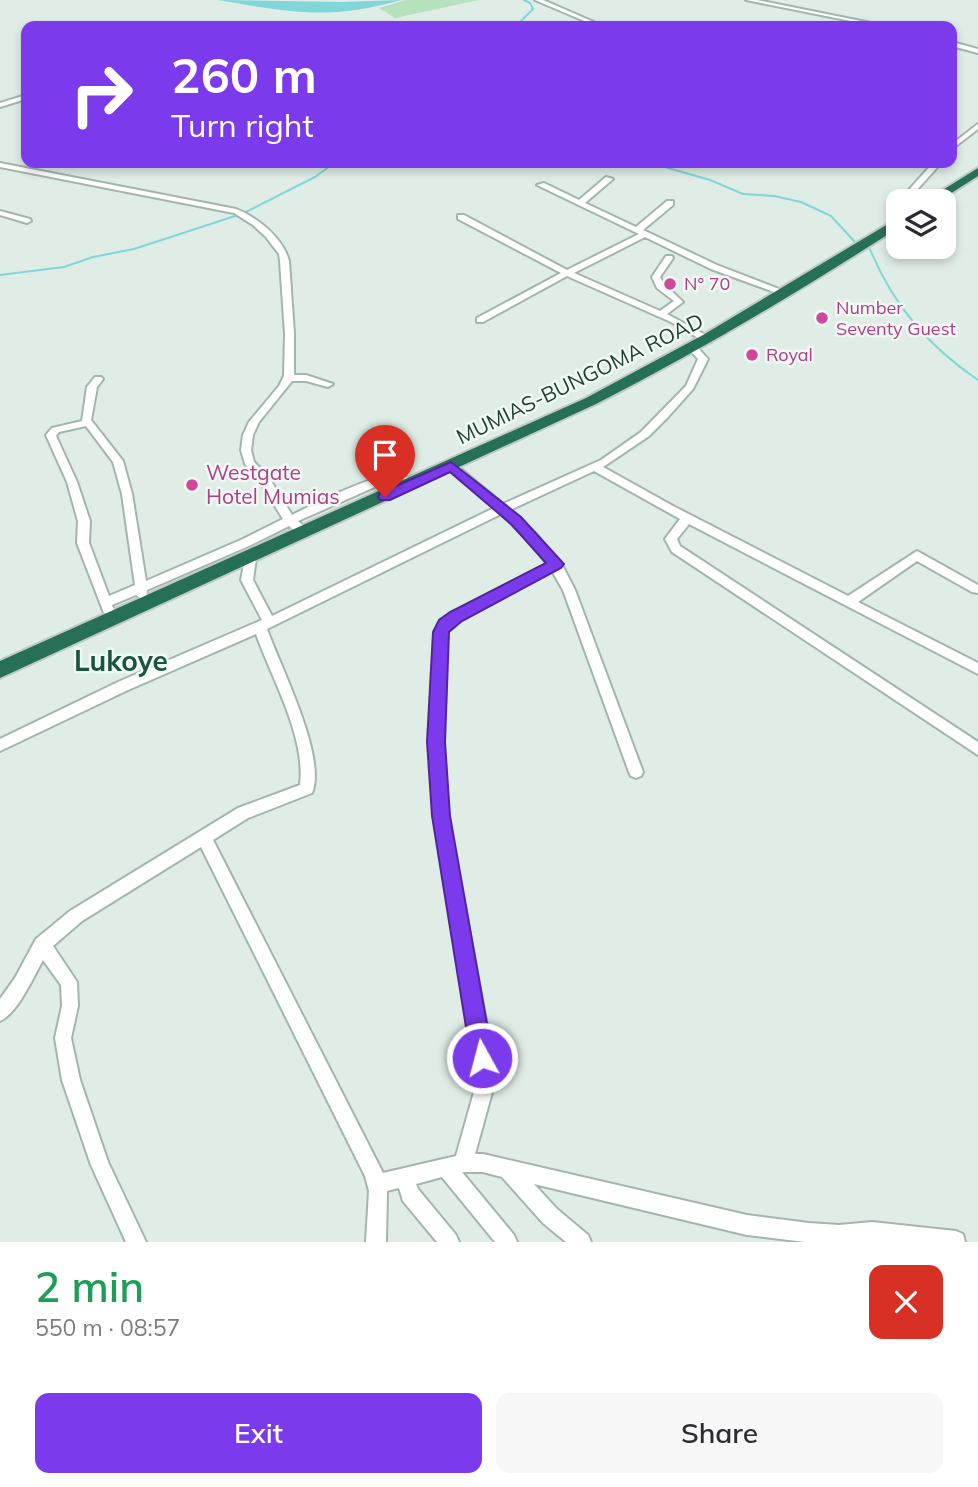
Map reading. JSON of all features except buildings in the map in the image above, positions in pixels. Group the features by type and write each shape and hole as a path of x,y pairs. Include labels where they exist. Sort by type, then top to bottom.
{"highway":[{"path":"950,189 978,171"},
{"name":"MUMIAS-BUNGOMA ROAD","path":"0,670 145,605 186,578 298,536 353,512 591,401 788,294 886,230"}],"street":[{"path":"538,0 588,21"},
{"path":"749,0 857,21"},
{"path":"957,45 978,51"},
{"path":"2,103 21,98"},
{"path":"957,142 978,127"},
{"path":"0,165 232,210 256,224 279,248 286,260 286,303 291,336 288,378 252,425 246,453 249,463 264,479 285,524 298,536"},
{"path":"914,189 933,168"},
{"path":"581,202 609,179"},
{"path":"541,185 714,267 788,294"},
{"path":"480,320 642,232 670,202"},
{"path":"0,213 27,221"},
{"path":"0,744 123,686 265,625 596,467 627,449 645,434 690,387 703,359 700,344 661,314 567,273 461,217"},
{"path":"661,314 679,301 661,289 656,281 669,258"},
{"path":"288,378 306,378 328,384"},
{"path":"98,379 92,387 87,424 118,461 127,494 145,605"},
{"path":"87,424 56,430 51,435 74,490 84,522 83,543 111,620"},
{"path":"451,466 533,537 556,564 569,590 636,772"},
{"path":"596,467 687,518 978,669"},
{"path":"0,1013 21,984 42,945 92,904 256,806 304,792 308,787 297,723 265,625 247,580 251,552 285,524 338,498 393,477 410,485"},
{"path":"338,498 353,512"},
{"path":"687,518 671,539 676,549 978,749"},
{"path":"849,602 917,555 976,589"},
{"path":"455,1165 485,1085 480,1031 441,816 436,742 441,632 445,624 456,617 556,564"},
{"path":"105,603 140,587 186,578"},
{"path":"203,836 269,962 377,1184 376,1242"},
{"path":"42,945 69,982 70,1006 64,1038 71,1080 100,1165 136,1242"},
{"path":"377,1184 455,1165 483,1163 747,1224 809,1233 839,1235 872,1232 956,1241"},
{"path":"455,1165 507,1242"},
{"path":"509,1171 550,1216 581,1242"},
{"path":"405,1177 410,1194 449,1242"}],"green space":[{"path":"406,0 479,0 395,18 379,8"}],"water":[{"path":"218,0 401,0 352,11 309,12"}],"waterway":[{"path":"521,21 533,9 530,3 524,0"},
{"path":"244,213 315,177 327,168"},
{"path":"668,168 710,180 743,194 774,196 801,202 831,216 854,241"},
{"path":"0,275 64,267 93,257 134,249 235,216"},
{"path":"870,249 890,288 914,323 943,353 978,380"}],"place":[{"name":"N° 70","path":"670,284"},
{"name":"Number Seventy Guest","path":"822,318"},
{"name":"Royal","path":"752,355"},
{"name":"Westgate Hotel Mumias","path":"192,485"}],"district":[{"name":"Lukoye","path":"121,661"}],"route":[{"path":"385,497 451,466 516,521 556,564 445,624 440,638 436,742 441,816 480,1031 482,1058"}]}
